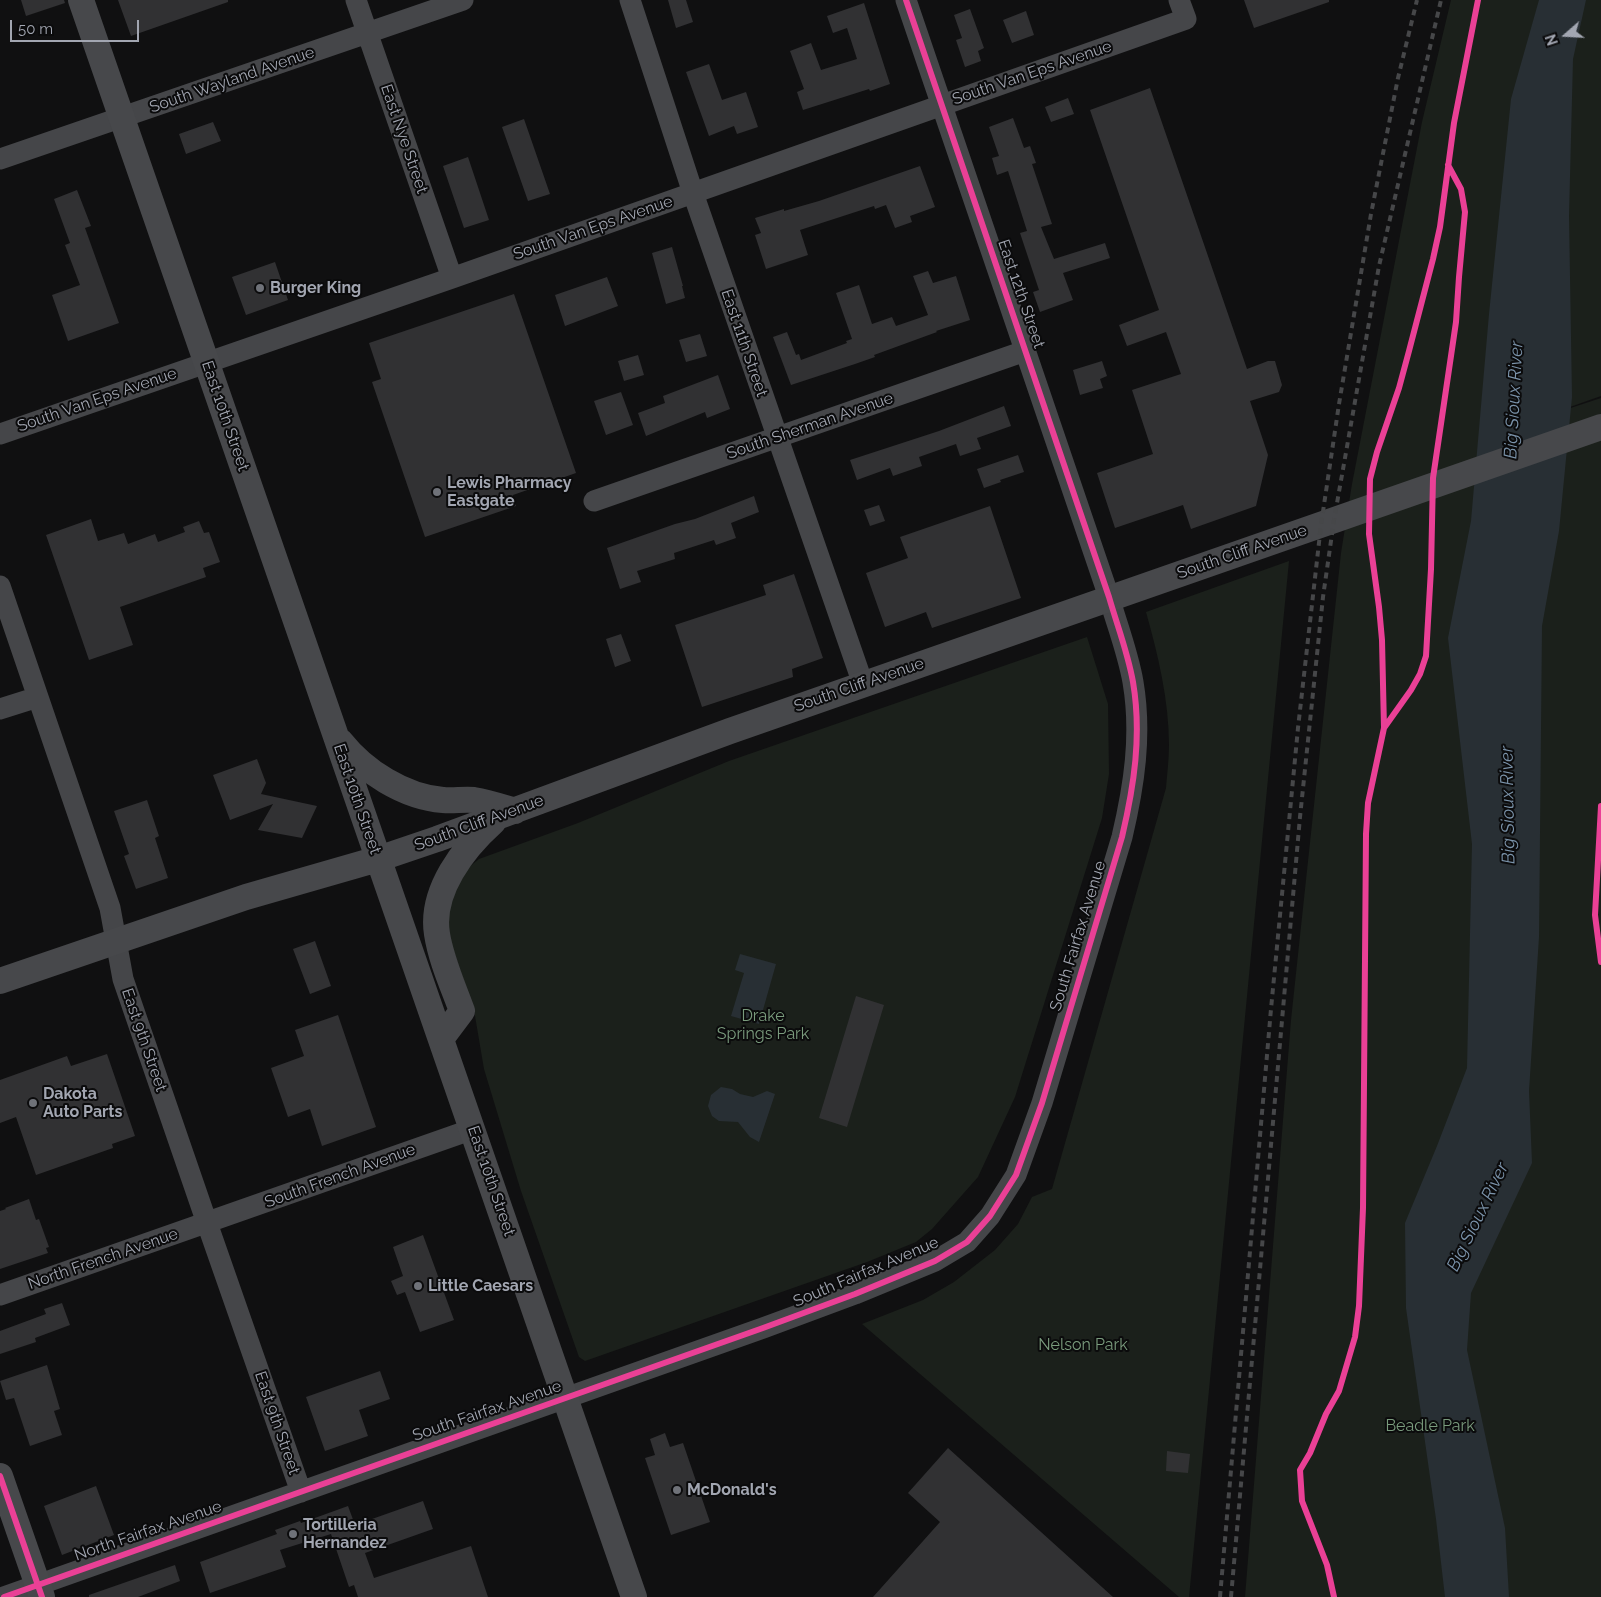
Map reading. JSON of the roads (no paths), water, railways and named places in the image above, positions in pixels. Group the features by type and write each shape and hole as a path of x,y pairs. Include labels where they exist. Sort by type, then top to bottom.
{"main road":[{"name":"East 10th Street","path":"81,0 634,1597"},
{"name":"South Cliff Avenue","path":"0,981 246,897 378,859 507,814 730,730 1405,496 1601,426"},
{"path":"334,733 366,769 412,793 441,800 473,800 507,814"},
{"path":"441,1040 462,1011 436,933 443,887 461,857 478,836 507,814"},
{"path":"0,1476 40,1591"}],"street":[{"name":"East Nye Street","path":"356,0 452,278"},
{"name":"South Wayland Avenue","path":"0,159 463,0"},
{"name":"East 11th Street","path":"630,0 693,193 863,684"},
{"name":"East 12th Street","path":"906,0 1109,598"},
{"name":"South Van Eps Avenue","path":"0,434 452,278 942,104 1182,10"},
{"name":"South Sherman Avenue","path":"594,501 1025,351"},
{"name":"East 9th Street","path":"0,586 110,908 123,979 301,1492"},
{"name":"South Fairfax Avenue","path":"301,1492 846,1298 935,1261 967,1242 990,1216 1016,1175 1042,1103 1122,837 1130,804 1138,741 1137,712 1133,681 1126,652 1109,598"},
{"path":"0,710 38,697"},
{"name":"South French Avenue","path":"207,1223 472,1128"},
{"name":"North French Avenue","path":"0,1295 207,1223"},
{"name":"North Fairfax Avenue","path":"4,1597 40,1591 301,1492"}],"water":[{"name":"Big Sioux River","path":"1539,0 1586,0 1573,59 1569,216 1572,397 1559,531 1542,626 1539,937 1529,1091 1532,1163 1471,1293 1467,1350 1505,1528 1509,1597 1445,1597 1436,1519 1406,1308 1405,1223 1467,1068 1472,844 1448,638 1471,521 1489,314 1511,99"},
{"path":"740,954 776,964 759,1024 731,1016 744,973 735,970"},
{"path":"721,1087 753,1097 767,1091 775,1094 759,1142 750,1137 738,1122 719,1121 712,1116 708,1106 711,1095"}],"railway":[{"path":"1220,1597 1271,1009 1298,728 1321,525 1371,214 1398,78 1417,0"},
{"path":"1231,1597 1300,817 1323,597 1334,520 1379,266 1441,0"}],"place":[{"name":"Burger King","path":"260,288"},
{"name":"Lewis Pharmacy Eastgate","path":"437,492"},
{"name":"Dakota Auto Parts","path":"33,1103"},
{"name":"Little Caesars","path":"418,1286"},
{"name":"McDonald's","path":"677,1490"},
{"name":"Tortilleria Hernandez","path":"293,1534"}],"park label":[{"name":"Drake Springs Park","path":"763,1025"},
{"name":"Nelson Park","path":"1083,1345"},
{"name":"Beadle Park","path":"1430,1426"}]}
